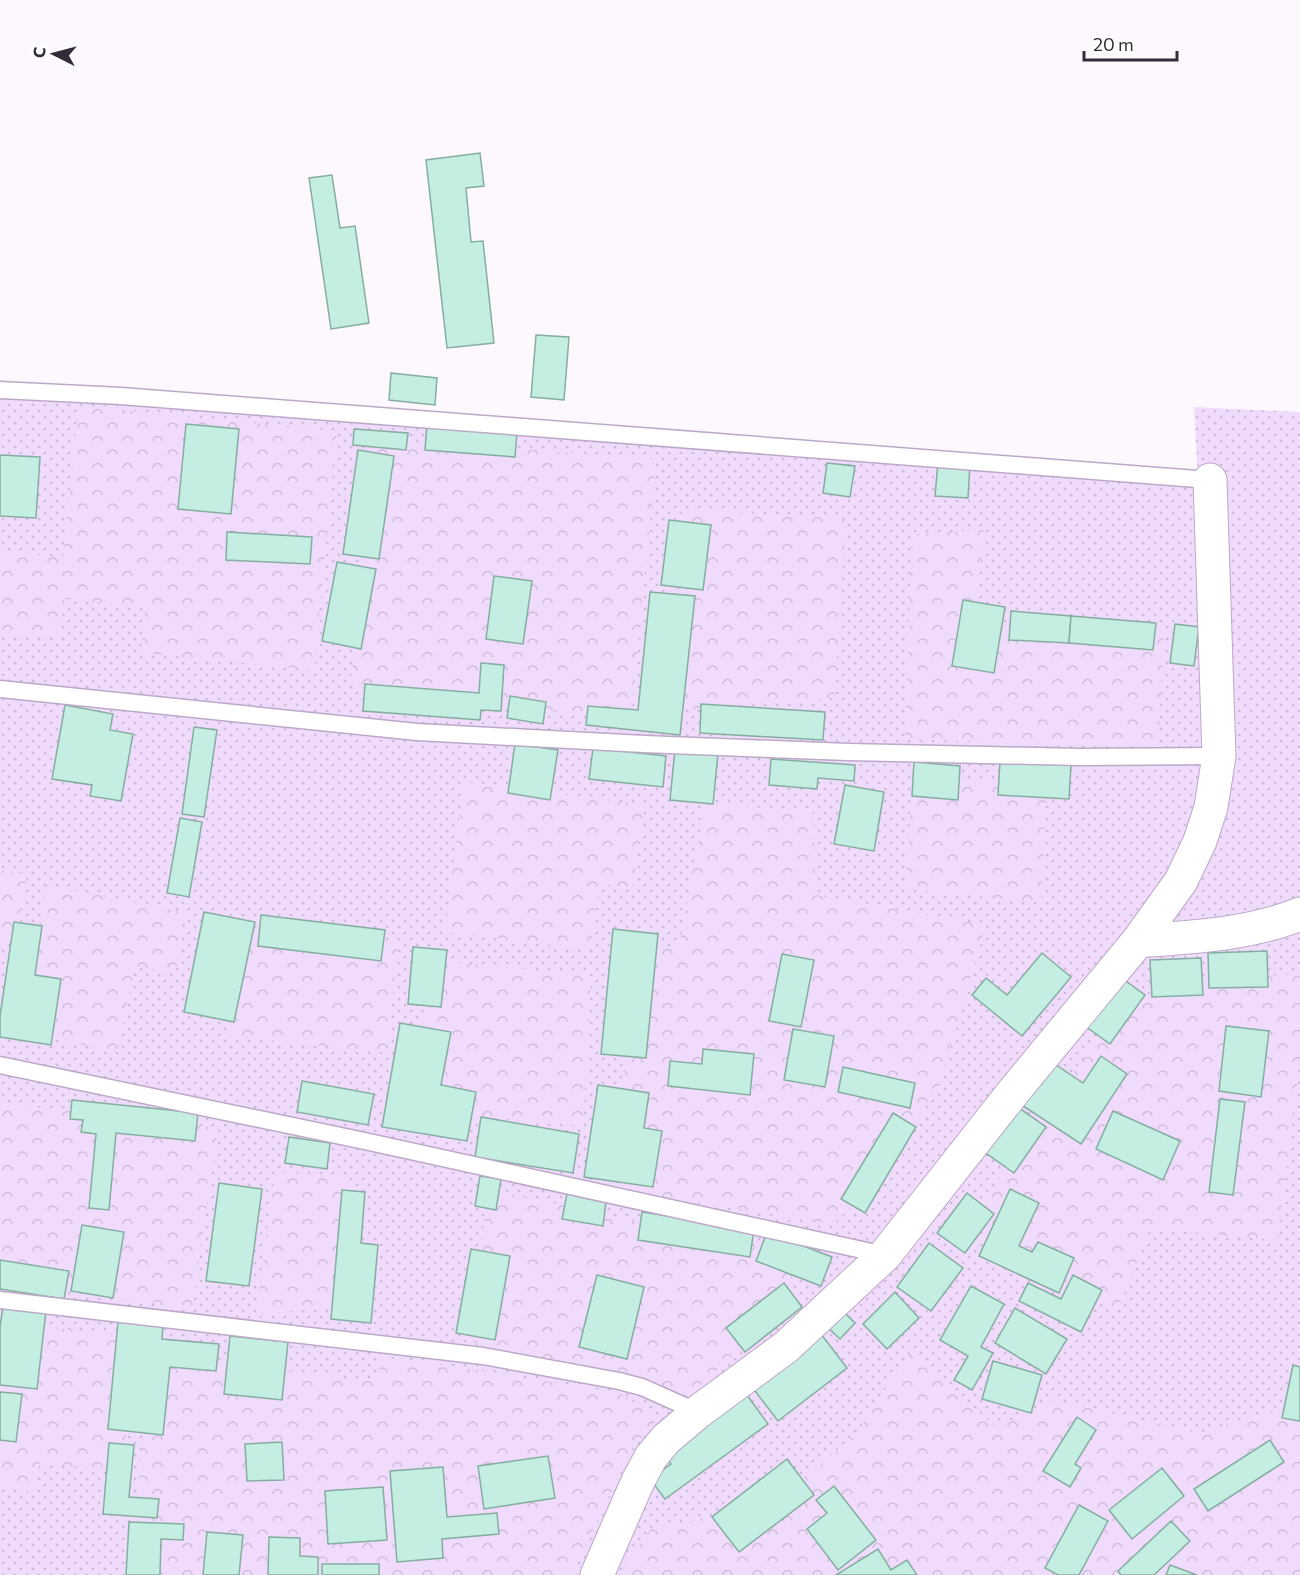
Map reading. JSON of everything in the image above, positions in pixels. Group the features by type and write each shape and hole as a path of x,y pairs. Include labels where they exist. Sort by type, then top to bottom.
{"street":[{"path":"597,1575 638,1480 651,1457 666,1439 698,1412 786,1347 885,1255 1014,1091 1138,941 1181,881 1200,841 1211,807 1219,756 1210,480"},
{"path":"1138,941 1214,936 1283,921 1300,914"}],"lane":[{"path":"0,390 121,396 1210,480"},
{"path":"0,689 441,734 848,752 1080,757 1219,756"},
{"path":"0,1065 360,1140 885,1255"},
{"path":"0,1300 483,1356 635,1385 698,1412"}],"green space":[{"path":"0,389 120,394 692,430 1198,479 1194,407 1300,412 1300,1575 0,1575"},
{"path":"78,406 337,431 314,670 141,653 145,607 64,599 60,639 0,633 0,552 63,557"},
{"path":"379,439 656,459 631,720 350,686"},
{"path":"682,509 846,519 834,698 657,712"},
{"path":"984,530 974,622 1164,632 1158,748 905,739 912,534"},
{"path":"913,776 1047,785 1041,902 905,889"},
{"path":"464,782 644,805 633,888 599,884 590,950 445,932"},
{"path":"705,803 813,812 815,895 986,925 939,1088 866,1194 833,1224 606,1188 643,943 679,947"},
{"path":"0,870 27,874 17,944 0,941"},
{"path":"47,885 187,913 175,974 135,966 117,1052 17,1031"},
{"path":"239,926 398,943 387,1053 227,1036"},
{"path":"431,960 591,975 583,1126 410,1110"},
{"path":"1300,974 1300,1056 1278,1240 1150,1229 1118,1309 970,1220 1123,1002 1180,984 1237,977"},
{"path":"0,1103 218,1128 192,1310 0,1280"},
{"path":"275,1172 348,1176 343,1307 256,1314"},
{"path":"487,1189 799,1257 779,1313 687,1398 619,1371 473,1347"},
{"path":"0,1322 134,1337 123,1473 40,1462 33,1492 0,1486"},
{"path":"910,1352 996,1427 1054,1400 1199,1433 1300,1402 1300,1575 618,1575 651,1529 773,1503 857,1433"},
{"path":"151,1354 378,1382 381,1355 619,1393 659,1417 632,1449 571,1575 130,1575"}],"building":[{"path":"480,153 484,186 466,188 471,242 483,241 494,343 447,348 426,160"},
{"path":"332,175 340,228 355,226 369,323 331,329 309,178"},
{"path":"536,335 569,337 564,400 531,397"},
{"path":"391,373 437,378 435,405 389,400"},
{"path":"186,424 239,429 231,514 178,509"},
{"path":"427,424 517,431 515,457 425,450"},
{"path":"354,429 408,433 406,450 353,445"},
{"path":"358,450 394,456 379,559 343,554"},
{"path":"0,455 40,457 36,518 0,516"},
{"path":"938,462 970,464 968,498 935,496"},
{"path":"827,463 855,466 850,497 823,493"},
{"path":"669,520 711,525 703,590 661,585"},
{"path":"227,532 312,537 310,564 226,560"},
{"path":"337,562 376,569 361,649 322,641"},
{"path":"494,576 532,581 523,644 486,639"},
{"path":"650,592 695,596 680,735 586,725 588,706 638,710"},
{"path":"963,600 1005,607 994,673 952,666"},
{"path":"1011,611 1071,616 1069,643 1009,640"},
{"path":"1071,616 1156,623 1153,650 1069,643"},
{"path":"1175,624 1199,627 1194,666 1170,663"},
{"path":"481,663 504,665 501,711 481,710 480,720 363,711 365,684 479,693"},
{"path":"510,696 546,702 543,724 507,718"},
{"path":"701,704 825,712 823,740 700,733"},
{"path":"65,705 113,714 110,730 133,734 121,801 90,796 92,785 52,779"},
{"path":"194,727 217,730 204,817 182,814"},
{"path":"515,744 558,750 550,800 508,793"},
{"path":"593,748 666,756 663,787 589,779"},
{"path":"675,749 718,754 713,804 670,800"},
{"path":"771,759 855,765 854,781 818,778 817,789 769,785"},
{"path":"1000,761 1071,764 1069,799 998,795"},
{"path":"914,762 960,766 958,800 912,796"},
{"path":"845,785 884,792 874,851 834,844"},
{"path":"180,818 202,822 189,897 167,893"},
{"path":"204,912 255,922 234,1022 184,1012"},
{"path":"261,915 385,930 381,961 258,946"},
{"path":"14,922 42,926 35,975 61,979 51,1045 0,1037 0,1016"},
{"path":"613,929 658,934 646,1058 601,1054"},
{"path":"413,947 447,950 441,1007 408,1004"},
{"path":"1267,951 1268,987 1209,988 1208,953"},
{"path":"1042,953 1071,977 1022,1036 972,995 986,978 1007,995"},
{"path":"782,954 814,960 801,1027 769,1021"},
{"path":"1201,958 1203,995 1152,997 1150,960"},
{"path":"1116,974 1145,995 1110,1044 1081,1023"},
{"path":"400,1023 451,1032 441,1085 476,1092 467,1141 382,1127"},
{"path":"1226,1026 1269,1031 1261,1097 1219,1091"},
{"path":"793,1029 834,1036 825,1087 784,1080"},
{"path":"703,1049 754,1054 750,1095 668,1086 670,1061 702,1064"},
{"path":"1101,1056 1127,1074 1081,1144 1017,1102 1046,1058 1083,1083"},
{"path":"843,1067 915,1083 910,1108 838,1092"},
{"path":"302,1081 374,1094 368,1125 297,1112"},
{"path":"598,1085 649,1093 644,1128 662,1131 653,1187 584,1177"},
{"path":"1220,1099 1245,1102 1233,1195 1209,1192"},
{"path":"72,1100 198,1113 195,1141 116,1133 109,1210 89,1208 96,1134 81,1132 83,1120 70,1119"},
{"path":"1015,1105 1046,1127 1014,1173 983,1151"},
{"path":"1113,1111 1180,1141 1163,1180 1096,1149"},
{"path":"893,1113 916,1127 865,1213 841,1199"},
{"path":"481,1117 579,1134 573,1173 475,1157"},
{"path":"289,1137 330,1143 327,1169 285,1163"},
{"path":"480,1176 501,1179 496,1210 475,1206"},
{"path":"219,1183 262,1189 249,1286 206,1281"},
{"path":"1010,1189 1039,1203 1019,1246 1032,1252 1038,1242 1074,1258 1059,1293 979,1256"},
{"path":"342,1190 365,1192 361,1243 378,1245 371,1323 331,1319"},
{"path":"967,1193 994,1214 965,1253 937,1233"},
{"path":"567,1194 606,1201 603,1226 562,1219"},
{"path":"642,1212 754,1229 750,1257 638,1240"},
{"path":"82,1225 124,1232 113,1298 71,1291"},
{"path":"767,1232 832,1257 821,1286 756,1261"},
{"path":"929,1243 963,1268 931,1311 897,1287"},
{"path":"471,1249 510,1256 495,1340 456,1333"},
{"path":"0,1260 69,1271 64,1299 0,1289"},
{"path":"597,1275 644,1287 627,1359 579,1347"},
{"path":"1073,1275 1102,1290 1081,1332 1019,1301 1028,1283 1061,1299"},
{"path":"784,1283 802,1307 745,1352 726,1328"},
{"path":"971,1286 1004,1304 981,1347 993,1353 972,1390 954,1380 968,1356 940,1340"},
{"path":"895,1292 919,1318 887,1349 863,1324"},
{"path":"3,1306 46,1311 37,1389 0,1385 0,1327"},
{"path":"840,1308 855,1323 840,1339 824,1324"},
{"path":"1015,1308 1067,1339 1046,1374 995,1343"},
{"path":"118,1322 163,1326 162,1339 219,1344 216,1371 170,1367 163,1435 108,1429"},
{"path":"821,1334 847,1368 778,1421 752,1387"},
{"path":"230,1336 288,1342 282,1400 224,1394"},
{"path":"993,1361 1042,1375 1031,1413 982,1399"},
{"path":"1293,1365 1300,1367 1300,1421 1282,1418"},
{"path":"0,1392 22,1394 16,1442 0,1440"},
{"path":"747,1395 768,1424 665,1499 650,1479 671,1464 665,1455"},
{"path":"1077,1417 1096,1430 1075,1464 1081,1468 1070,1487 1043,1471"},
{"path":"1270,1440 1284,1462 1208,1511 1194,1489"},
{"path":"282,1442 284,1480 247,1481 245,1444"},
{"path":"109,1443 134,1445 129,1497 159,1499 157,1518 103,1514"},
{"path":"548,1456 555,1498 484,1509 478,1466"},
{"path":"787,1459 814,1495 739,1552 712,1517"},
{"path":"443,1467 447,1517 497,1513 499,1534 442,1539 443,1558 397,1562 390,1471"},
{"path":"1162,1468 1184,1496 1132,1539 1109,1510"},
{"path":"834,1486 876,1540 838,1570 807,1529 827,1513 816,1500"},
{"path":"383,1487 387,1540 328,1544 325,1491"},
{"path":"1079,1505 1108,1521 1079,1575 1058,1575 1045,1568"},
{"path":"1171,1521 1190,1541 1154,1575 1121,1575 1118,1571"},
{"path":"129,1522 184,1524 183,1540 161,1539 160,1575 126,1575"},
{"path":"207,1532 243,1535 239,1575 203,1575"},
{"path":"269,1537 300,1538 300,1556 318,1557 318,1575 268,1575"},
{"path":"878,1549 891,1570 907,1560 917,1575 836,1575"},
{"path":"322,1564 379,1564 379,1575 322,1575"},
{"path":"1170,1565 1197,1575 1166,1575"}]}
